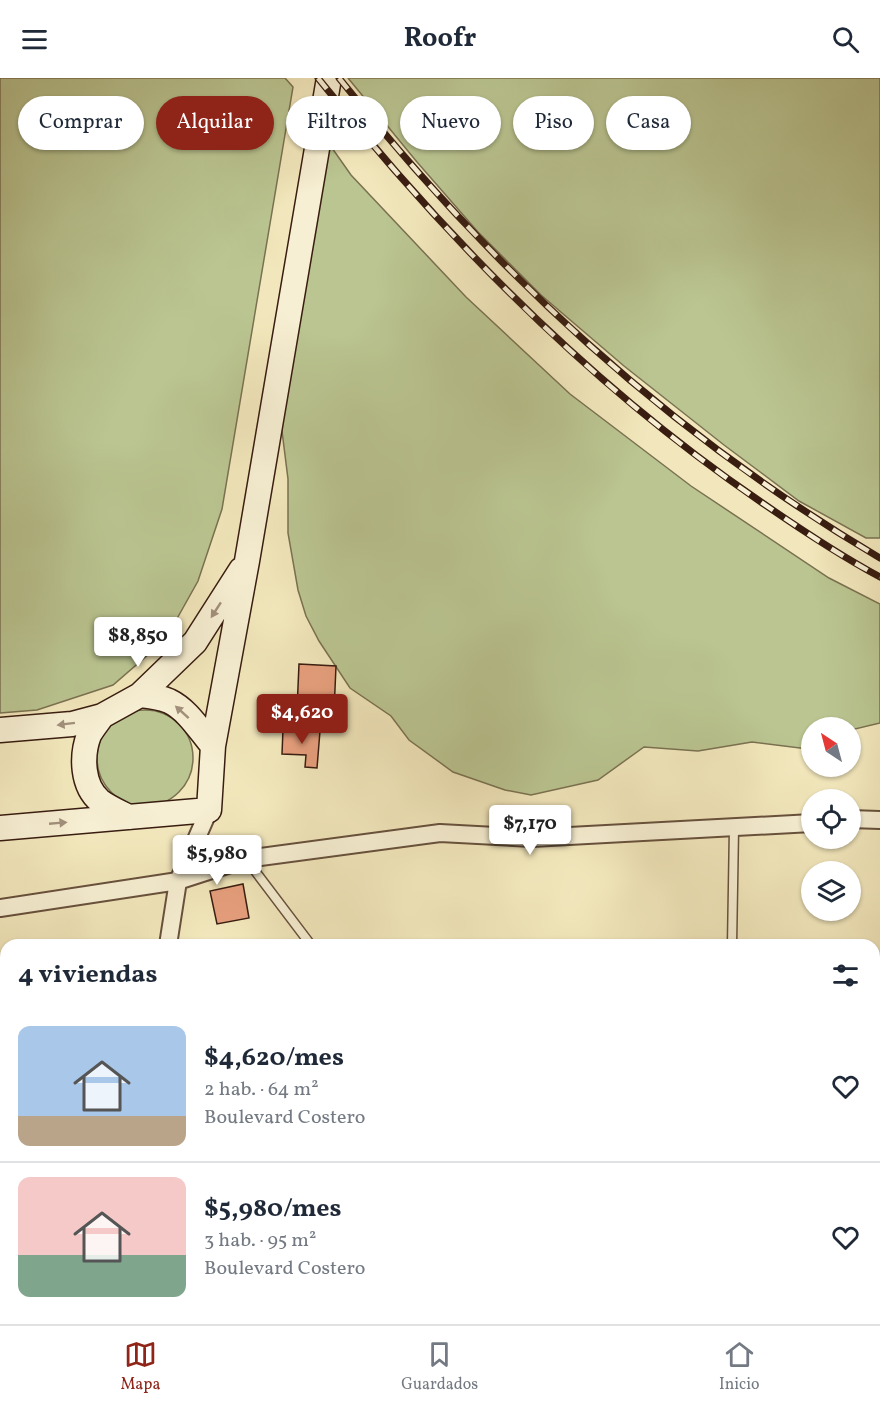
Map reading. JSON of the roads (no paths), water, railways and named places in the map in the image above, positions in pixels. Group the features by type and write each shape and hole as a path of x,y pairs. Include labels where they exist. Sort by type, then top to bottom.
{"main road":[{"path":"0,828 209,810 213,746 248,561 329,78"},
{"path":"0,730 72,724 102,716 140,695 195,642 248,561"},
{"path":"140,695 170,701 182,710 213,746"},
{"path":"102,716 89,735 84,762 86,778 91,792 100,801 129,817"}],"street":[{"path":"169,939 177,881 209,810"},
{"path":"861,819 880,819"},
{"path":"0,908 177,881 246,859 440,833 532,838 801,824"}],"lane":[{"path":"732,939 734,828"},
{"path":"246,859 306,939"}],"railway":[{"path":"318,78 417,196 524,307 580,359 698,457 805,532 880,577"},
{"path":"339,78 459,217 587,343 656,402 727,457 802,509 880,558"}]}
